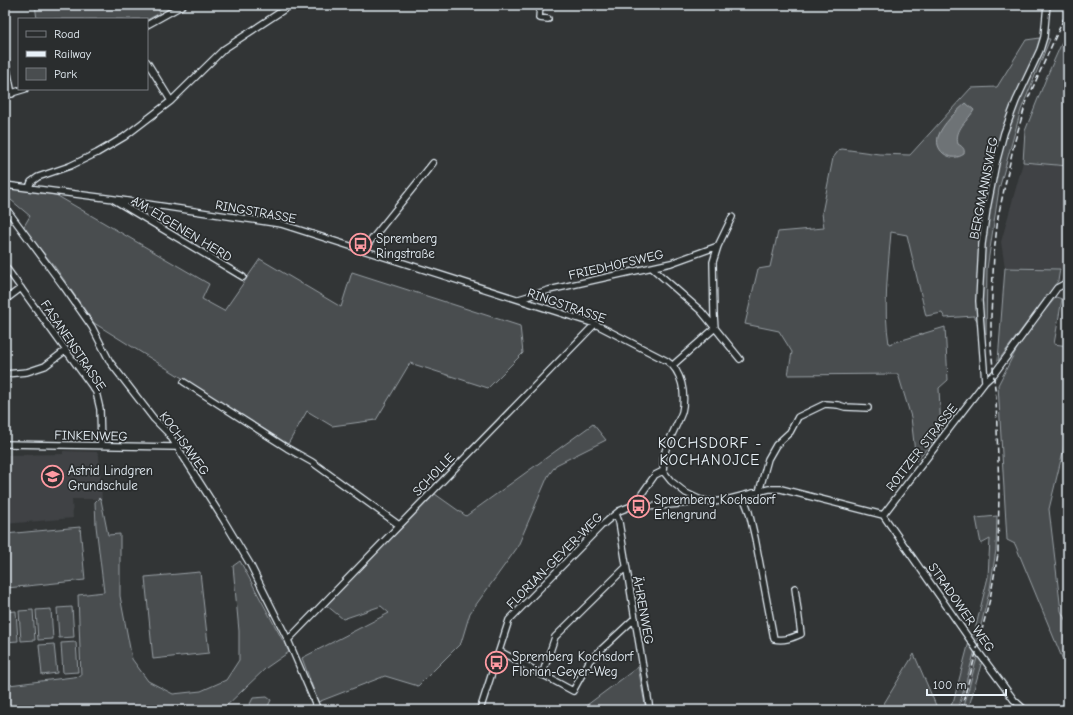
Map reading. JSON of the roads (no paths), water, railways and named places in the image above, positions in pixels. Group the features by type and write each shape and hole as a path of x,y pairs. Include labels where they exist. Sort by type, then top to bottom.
{"street":[{"path":"148,24 183,5"},
{"path":"29,188 31,182 38,177 70,166 97,153 124,137 170,102 224,49 289,5"},
{"path":"540,5 539,18 548,19"},
{"name":"BERGMANNSWEG","path":"985,382 979,301 982,244 987,209 1004,133 1016,101 1040,50 1044,37 1047,5"},
{"path":"5,58 12,94"},
{"path":"148,64 170,102"},
{"path":"5,95 23,90"},
{"path":"364,249 433,163"},
{"name":"RINGSTRASSE","path":"5,185 111,198 282,224 595,324 673,365"},
{"name":"AM EIGENEN HERD","path":"111,198 243,277"},
{"name":"KOCHSAWEG","path":"5,207 92,327 110,362 154,419 169,434 176,447 201,483 250,564 288,640 318,710"},
{"path":"715,328 713,262 718,246 732,217"},
{"name":"FRIEDHOFSWEG","path":"518,299 549,290 671,263 718,246"},
{"name":"FASANENSTRASSE","path":"5,266 96,392 100,409 101,445"},
{"path":"652,268 701,311 740,359"},
{"name":"ROITZER STRASSE","path":"883,514 985,382 994,374 1057,288 1068,282"},
{"path":"5,300 21,288"},
{"name":"SCHOLLE","path":"288,640 595,324"},
{"path":"715,328 673,365 680,376 682,387 682,411 664,456 663,471 671,481 686,493 701,500 714,502 769,489 781,489 883,514"},
{"path":"5,374 27,372 45,366 66,350"},
{"path":"184,382 287,448 312,462 399,525"},
{"path":"759,492 768,459 776,445 790,432 798,417 825,404 868,408"},
{"name":"FINKENWEG","path":"5,444 176,447"},
{"name":"FLORIAN-GEYER-WEG","path":"480,710 509,620 601,526 616,514 634,505 654,475 663,471"},
{"path":"743,496 752,525 774,639 782,640 793,638 802,634 795,588"},
{"path":"647,507 690,503 693,497"},
{"name":"ÄHRENWEG","path":"616,514 619,522 650,710"},
{"name":"STRADOWER WEG","path":"883,514 977,650 1014,700 1025,710"},
{"path":"542,675 555,638 626,567"},
{"path":"499,651 573,691 590,660 635,618"}],"railway":[{"path":"961,710 990,599 998,554 999,490 996,399 991,347 994,254 998,217 1014,144 1026,103 1068,9"}],"place":[{"name":"Spremberg Ringstraße","path":"360,245"},
{"name":"Astrid Lindgren Grundschule","path":"53,477"},
{"name":"Spremberg Kochsdorf Erlengrund","path":"638,506"},
{"name":"Spremberg Kochsdorf Florian-Geyer-Weg","path":"497,663"}],"district":[{"name":"KOCHSDORF - KOCHANOJCE","path":"710,452"}]}
